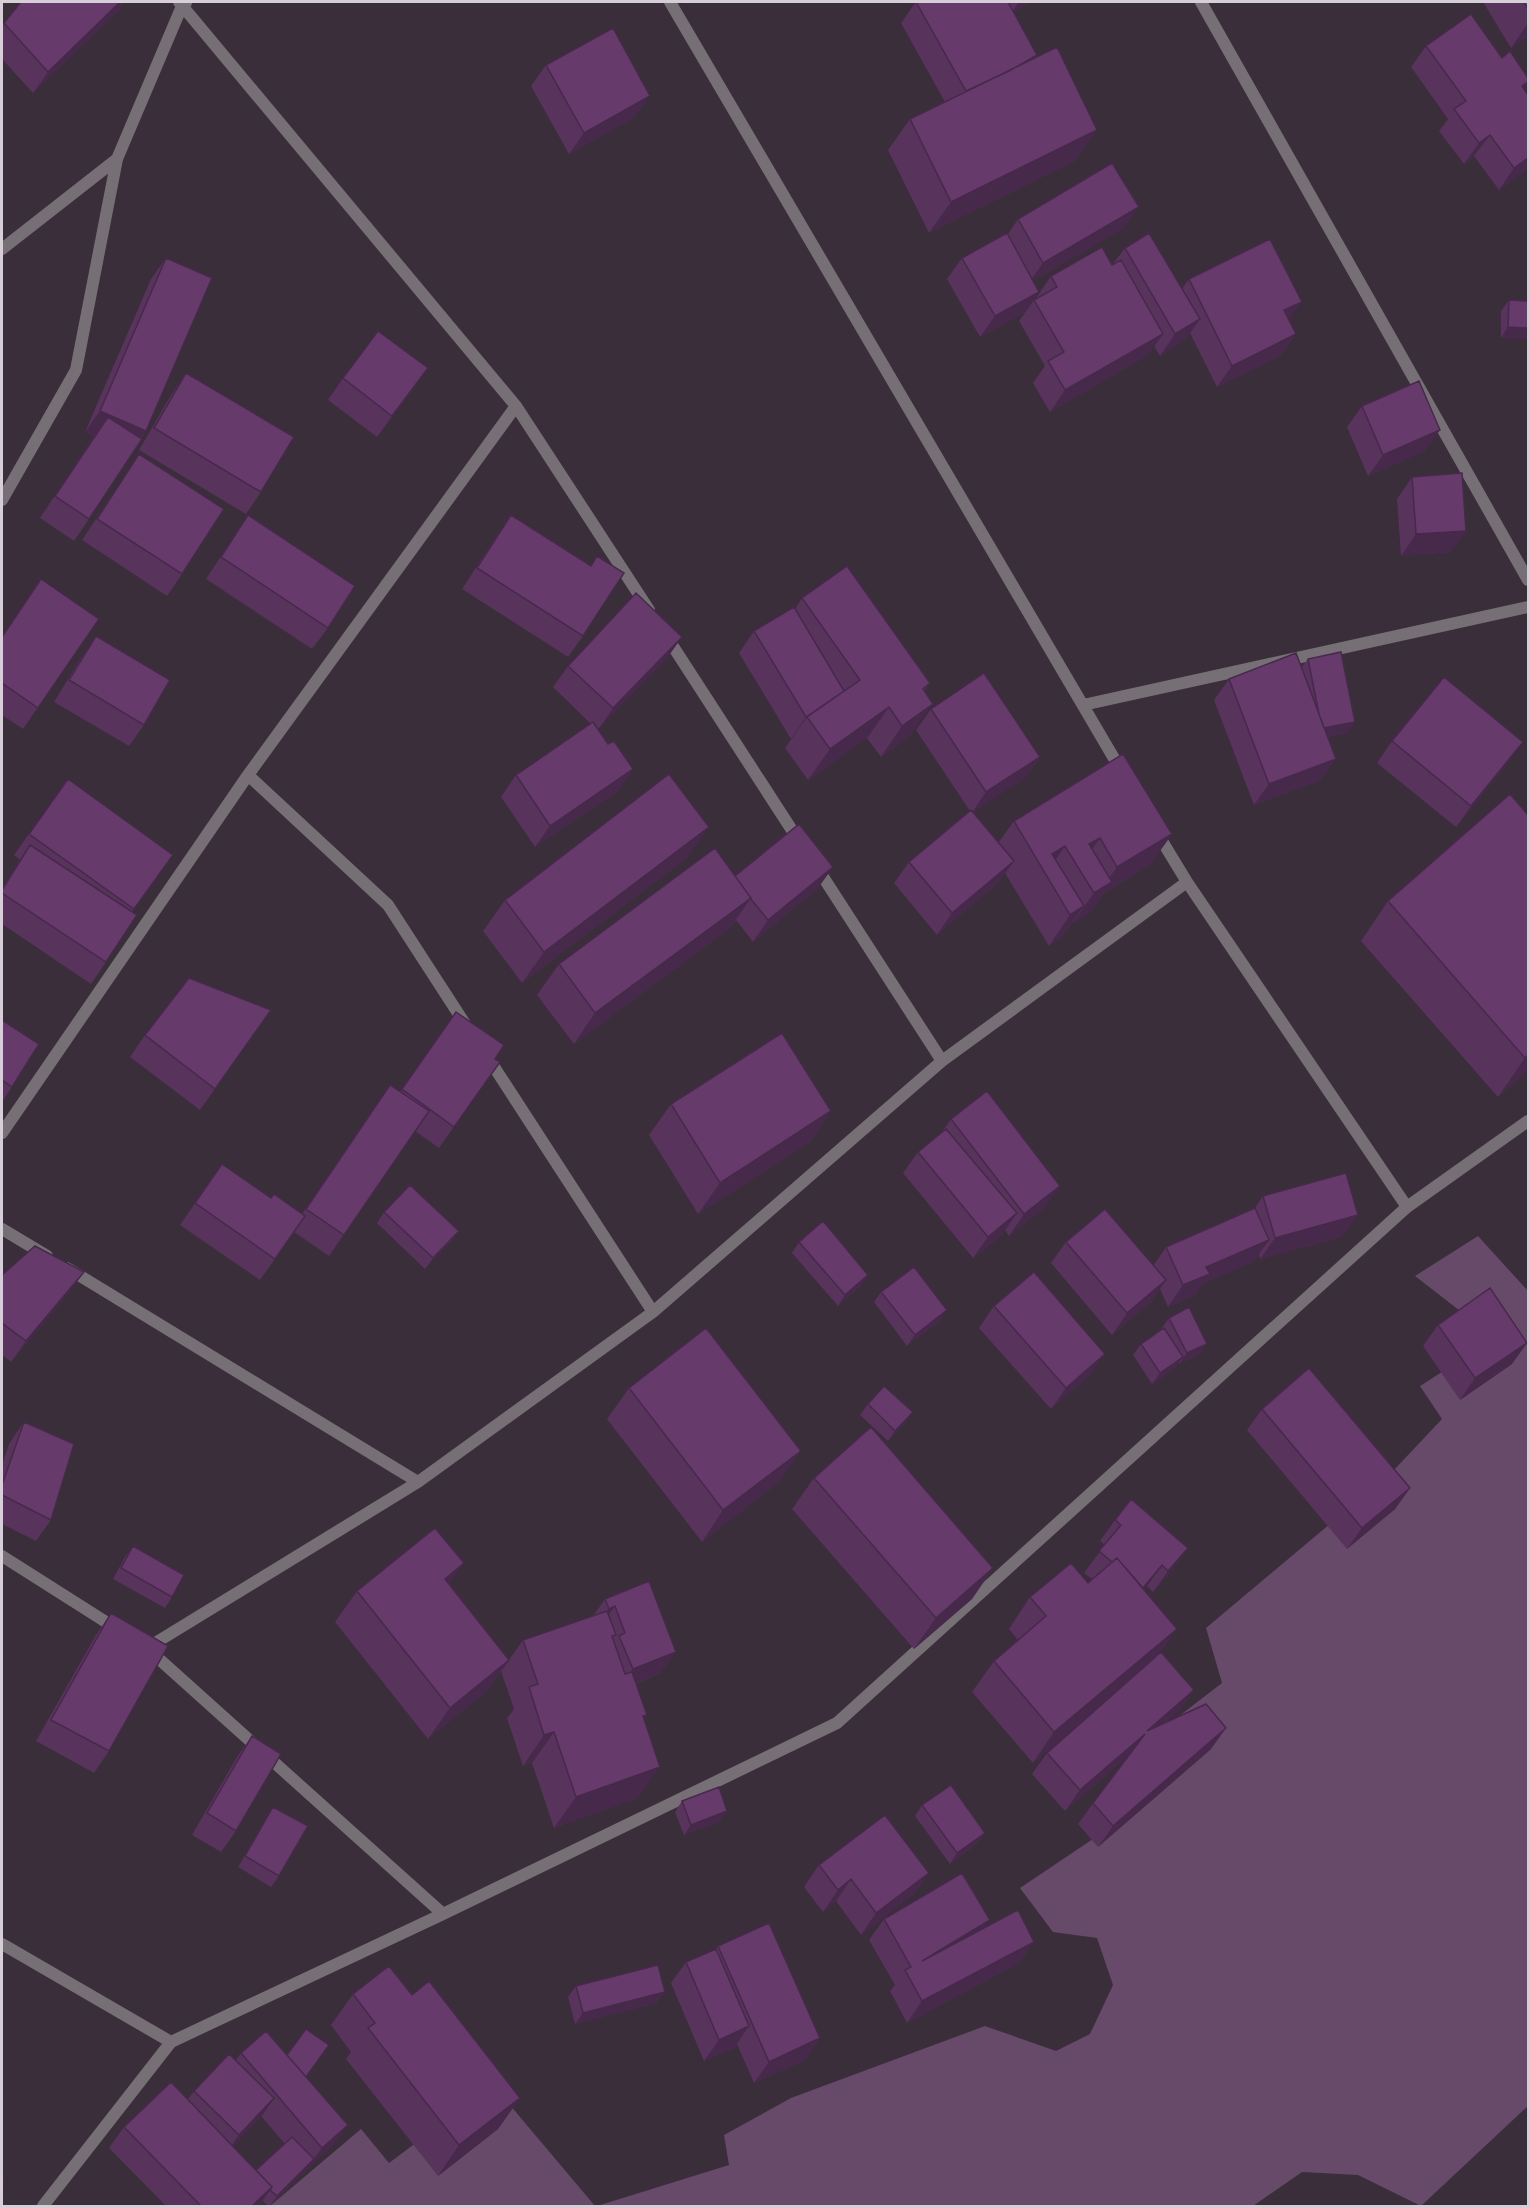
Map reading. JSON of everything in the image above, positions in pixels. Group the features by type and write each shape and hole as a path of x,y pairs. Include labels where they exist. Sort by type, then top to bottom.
{"street":[{"path":"670,2 1129,784"},
{"path":"1201,2 1528,580"},
{"path":"2,500 76,370 117,159 183,3 516,406 942,1060"},
{"path":"2,249 117,159"},
{"path":"2,1134 248,775 516,406"},
{"path":"1083,705 1528,607"},
{"path":"248,775 388,905 653,1311"},
{"path":"1152,823 1187,882 1407,1207"},
{"path":"137,1642 418,1482 653,1311 942,1060 1187,882"},
{"path":"43,2206 171,2042 443,1914 837,1723 1407,1207 1528,1121"},
{"path":"2,1229 418,1482"},
{"path":"2,1556 137,1642 443,1914"},
{"path":"2,1944 171,2042"}],"shaded area":[{"path":"1478,1236 1528,1291 1528,2106 1421,2206 1358,2175 1302,2172 1253,2206 597,2206 729,2165 724,2135 791,2098 985,2026 1056,2051 1090,2034 1113,1985 1097,1938 1053,1932 1020,1888 1157,1796 1131,1753 1222,1683 1206,1628 1393,1471 1442,1419 1420,1386 1495,1338 1415,1276"},
{"path":"493,2085 595,2206 270,2206 361,2129 389,2163"}],"building":[{"path":"21,2 120,2 48,72 4,23"},
{"path":"916,2 1008,2 1037,55 966,91"},
{"path":"1471,14 1502,58 1510,51 1528,78 1528,82 1522,86 1528,95 1528,158 1514,168 1490,135 1479,143 1454,109 1466,101 1426,46"},
{"path":"613,28 650,96 584,133 546,65"},
{"path":"1057,47 1097,130 951,202 910,119"},
{"path":"1112,163 1139,207 1043,263 1018,219"},
{"path":"1007,233 1039,292 995,316 962,258"},
{"path":"1149,233 1200,319 1175,334 1125,248"},
{"path":"1270,239 1302,302 1284,310 1296,334 1232,366 1189,279"},
{"path":"1102,247 1112,265 1121,260 1163,334 1065,390 1048,361 1064,352 1034,300 1057,287 1051,276"},
{"path":"166,258 212,278 146,431 100,411"},
{"path":"1509,300 1528,301 1528,328 1508,327"},
{"path":"378,331 428,368 392,416 343,378"},
{"path":"186,373 294,437 261,492 154,428"},
{"path":"1419,381 1440,430 1383,455 1362,406"},
{"path":"108,417 142,439 89,519 55,496"},
{"path":"139,454 224,509 182,574 97,519"},
{"path":"1462,473 1466,531 1416,534 1412,477"},
{"path":"248,515 355,586 328,628 221,557"},
{"path":"511,515 591,566 597,556 624,573 583,636 477,568"},
{"path":"847,566 930,683 923,689 933,704 902,726 889,707 830,749 807,717 860,680 802,598"},
{"path":"41,579 99,619 38,708 2,683 2,637"},
{"path":"636,593 682,637 613,708 568,666"},
{"path":"794,607 844,691 806,717 754,631"},
{"path":"96,636 170,680 144,725 69,680"},
{"path":"1341,652 1355,722 1324,728 1308,659"},
{"path":"1296,653 1336,759 1269,784 1229,679"},
{"path":"984,673 1040,757 986,792 931,709"},
{"path":"1444,677 1523,742 1471,806 1392,741"},
{"path":"593,722 608,744 614,741 633,769 550,826 516,775"},
{"path":"1123,754 1172,834 1117,867 1100,838 1089,844 1112,882 1094,893 1065,846 1052,854 1084,906 1070,915 1014,821"},
{"path":"669,774 709,827 544,952 505,900"},
{"path":"68,779 173,855 134,909 29,834"},
{"path":"1510,794 1528,815 1528,1055 1525,1058 1388,901"},
{"path":"971,810 1014,861 952,913 909,862"},
{"path":"799,824 833,867 768,920 735,876"},
{"path":"30,845 137,915 106,962 2,893"},
{"path":"715,848 751,898 595,1013 559,964"},
{"path":"189,978 271,1010 215,1089 145,1035"},
{"path":"456,1012 504,1045 495,1059 500,1062 454,1127 402,1089"},
{"path":"2,1020 39,1044 12,1087 2,1080"},
{"path":"782,1033 831,1111 720,1183 671,1104"},
{"path":"390,1085 429,1111 344,1235 306,1209"},
{"path":"987,1091 1060,1186 1024,1214 951,1119"},
{"path":"946,1129 1017,1213 988,1237 918,1152"},
{"path":"222,1164 271,1198 274,1194 305,1216 275,1259 195,1203"},
{"path":"1346,1173 1358,1215 1275,1238 1263,1196"},
{"path":"410,1185 459,1231 433,1258 384,1212"},
{"path":"1255,1208 1269,1240 1206,1267 1210,1274 1183,1285 1166,1247"},
{"path":"1105,1209 1166,1280 1127,1313 1066,1242"},
{"path":"823,1221 868,1275 845,1295 799,1242"},
{"path":"35,1246 84,1272 26,1341 2,1323 2,1275"},
{"path":"914,1267 947,1310 915,1335 881,1292"},
{"path":"1034,1272 1105,1354 1066,1388 994,1306"},
{"path":"1490,1288 1527,1343 1475,1378 1438,1325"},
{"path":"1189,1307 1207,1344 1187,1353 1169,1318"},
{"path":"706,1328 801,1451 723,1510 629,1388"},
{"path":"1164,1328 1183,1357 1160,1373 1141,1344"},
{"path":"1309,1368 1410,1488 1362,1528 1262,1409"},
{"path":"884,1386 913,1412 895,1431 868,1404"},
{"path":"24,1422 74,1444 51,1520 2,1495 2,1485"},
{"path":"871,1427 993,1568 936,1618 814,1478"},
{"path":"1131,1499 1188,1548 1168,1571 1162,1565 1143,1588 1117,1558 1112,1562 1099,1551 1121,1525 1115,1520"},
{"path":"435,1528 464,1563 445,1579 509,1660 450,1708 357,1591"},
{"path":"133,1546 184,1575 172,1597 121,1568"},
{"path":"1117,1558 1177,1629 1054,1732 994,1661 1046,1616 1030,1597 1071,1563 1088,1583"},
{"path":"649,1581 676,1652 633,1669 619,1636 625,1633 615,1606 609,1609 605,1599"},
{"path":"607,1611 616,1635 612,1636 625,1674 632,1672 647,1715 643,1716 660,1767 576,1797 554,1732 544,1735 529,1687 538,1684 523,1640"},
{"path":"111,1613 168,1646 109,1751 51,1720"},
{"path":"1161,1652 1194,1690 1147,1731 1206,1704 1226,1728 1113,1826 1093,1803 1145,1734 1080,1790 1047,1753"},
{"path":"252,1736 281,1754 236,1831 207,1813"},
{"path":"951,1785 985,1833 957,1853 922,1805"},
{"path":"719,1787 727,1811 691,1825 682,1801"},
{"path":"273,1807 308,1826 279,1876 245,1856"},
{"path":"885,1815 929,1873 876,1913 851,1879 838,1890 819,1865"},
{"path":"962,1873 990,1920 922,1961 1018,1910 1034,1942 922,2001 905,1970 911,1967 884,1919"},
{"path":"769,1923 820,2038 769,2062 718,1946"},
{"path":"716,1949 749,2026 719,2040 686,1962"},
{"path":"658,1965 665,1992 583,2013 576,1986"},
{"path":"389,1966 412,1995 429,1981 520,2098 459,2145 368,2028 375,2023 353,1994"},
{"path":"306,2029 329,2045 306,2077 287,2055"},
{"path":"266,2031 348,2125 322,2148 241,2053"},
{"path":"229,2054 274,2098 239,2135 194,2091"},
{"path":"171,2082 272,2187 252,2206 201,2206 124,2127"},
{"path":"292,2137 314,2159 277,2196 256,2170"}]}
